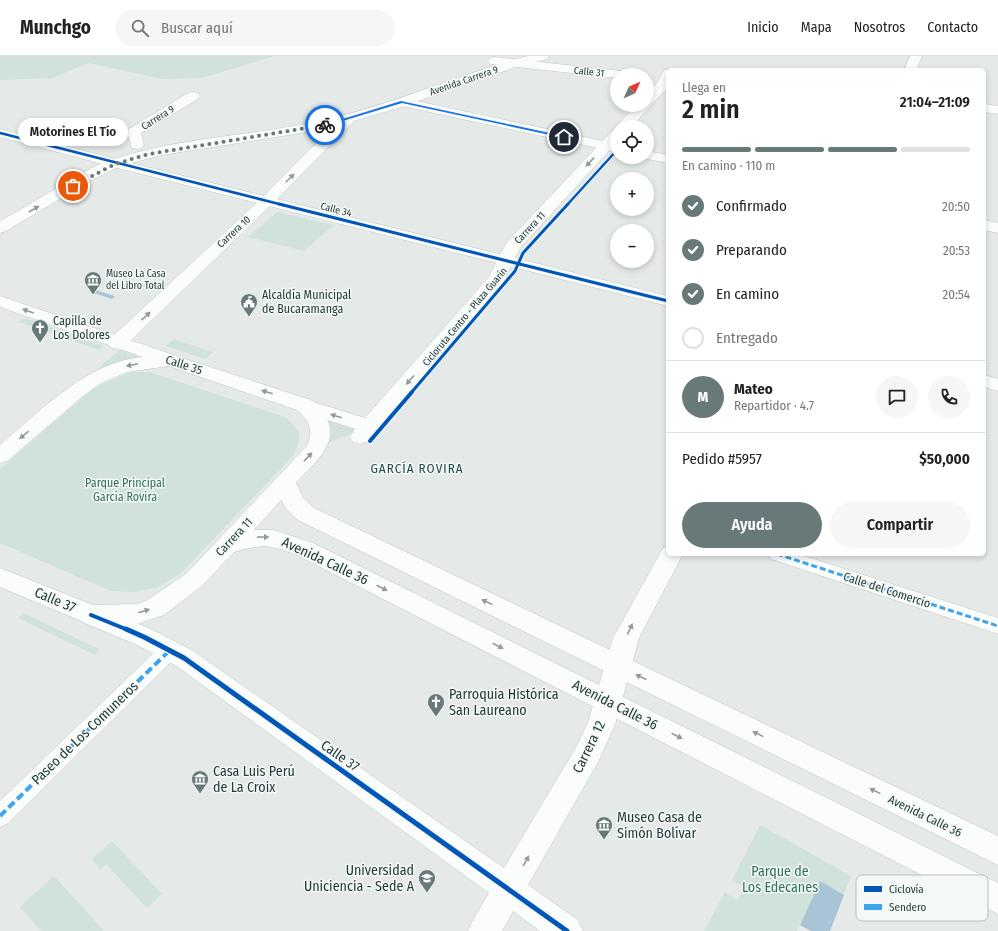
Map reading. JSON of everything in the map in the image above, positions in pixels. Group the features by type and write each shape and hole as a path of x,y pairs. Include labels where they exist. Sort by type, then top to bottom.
{"street":[{"name":"Avenida Carrera 9","path":"0,213 99,159 137,145 318,115 376,99 494,62 543,56"},
{"name":"Calle 31","path":"551,56 551,62 556,68"},
{"path":"911,68 916,56"},
{"name":"Avenida Carrera 9","path":"0,228 85,178 115,164 162,151 294,130 348,119 402,102 512,60"},
{"name":"Calle 31","path":"512,60 556,68 610,74"},
{"path":"654,92 666,74"},
{"name":"Carrera 9","path":"137,145 134,132 193,96"},
{"path":"402,102 610,142"},
{"path":"986,108 998,110"},
{"path":"630,120 637,112"},
{"name":"Carrera 10","path":"117,343 267,201 348,119"},
{"name":"Calle 34","path":"0,133 115,164 666,300"},
{"name":"Carrera 11","path":"364,432 496,280 518,241 610,146"},
{"path":"654,156 666,159"},
{"path":"986,225 998,228"},
{"name":"Calle 35","path":"0,301 117,343 304,405 364,432"},
{"path":"0,456 76,392 94,379 122,367 170,360"},
{"path":"986,382 998,385"},
{"name":"Carrera 11","path":"91,615 137,614 155,608 194,580 312,452 319,440 320,422 314,413 304,405"},
{"name":"Avenida Calle 36","path":"285,482 289,496 297,507 306,514 998,851"},
{"name":"Avenida Calle 36","path":"226,546 246,538 267,537 285,541 305,549 950,875"},
{"name":"Carrera 12","path":"484,931 510,889 588,753 602,722 617,666 630,628 670,556"},
{"name":"Calle del Comercio","path":"783,556 998,626"},
{"name":"Calle 37","path":"0,577 144,637 184,658 567,931"},
{"name":"Paseo de Los Comuneros","path":"0,816 170,650"},
{"name":"Avenida Calle 36","path":"988,894 998,899"}],"green space":[{"path":"0,56 275,56 202,78 162,79 88,63 53,78 0,80"},
{"path":"277,212 334,225 304,251 248,237"},
{"path":"25,318 103,346 99,350 19,322"},
{"path":"174,339 213,352 205,359 166,346"},
{"path":"120,350 142,358 126,360 96,370"},
{"name":"Parque Principal García Rovira","path":"132,372 150,372 285,417 298,431 300,438 293,456 180,574 156,588 133,592 111,591 0,543 0,469 95,387"},
{"path":"321,414 360,428 349,435 325,444"},
{"path":"23,613 99,649 95,655 18,618"},
{"name":"Parque de Los Edecanes","path":"760,825 851,876 844,895 820,881 797,931 704,931 725,892 737,900 745,888 732,880"},
{"path":"112,841 162,894 147,908 106,864 100,869 92,859"},
{"path":"54,876 104,931 41,931 20,907"}],"water":[{"path":"820,881 844,895 830,931 811,931 800,925"}],"waterway":[{"path":"96,292 112,297"}],"marked path":[{"path":"783,556 998,626"},
{"path":"0,816 170,650"}],"cycle path":[{"name":"Cicloruta Centro - Plaza Guarín","path":"0,133 666,301"},
{"name":"Cicloruta Centro - Plaza Guarín","path":"370,441 515,271 523,253 610,158"},
{"path":"91,615 144,637 184,658 567,931"}],"way so far":[{"path":"73,186 96,172 115,164 149,154 325,125"}],"place":[{"name":"Motorines El Tío","path":"73,186"},
{"name":"Museo La Casa del Libro Total","path":"93,295"},
{"name":"Alcaldía Municipal de Bucaramanga","path":"249,317"},
{"name":"Capilla de Los Dolores","path":"40,343"},
{"name":"Parroquia Histórica San Laureano","path":"436,717"},
{"name":"Casa Luis Perú de La Croix","path":"200,794"},
{"name":"Museo Casa de Simón Bolívar","path":"604,840"},
{"name":"Universidad Uniciencia - Sede A","path":"427,893"}],"district":[{"name":"GARCÍA ROVIRA","path":"417,468"}],"route":[{"path":"325,125 402,102 564,137"}]}
